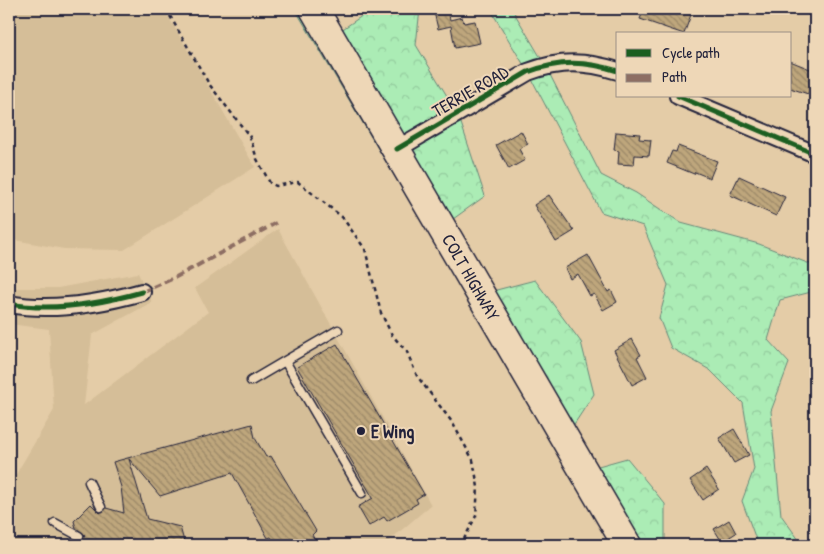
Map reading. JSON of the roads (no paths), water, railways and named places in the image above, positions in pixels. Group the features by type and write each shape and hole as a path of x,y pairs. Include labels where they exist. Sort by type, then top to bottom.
{"highway":[{"name":"COLT HIGHWAY","path":"314,9 627,545"}],"street":[{"name":"TERRIE ROAD","path":"397,150 528,72 546,65 580,62 616,71"},
{"path":"683,98 815,154"},
{"path":"9,304 64,307 99,302 142,292"}],"lane":[{"path":"251,381 338,330"},
{"path":"285,361 362,493"},
{"path":"89,482 101,507"},
{"path":"55,523 79,536"}],"place":[{"name":"E Wing","path":"361,431"}]}
